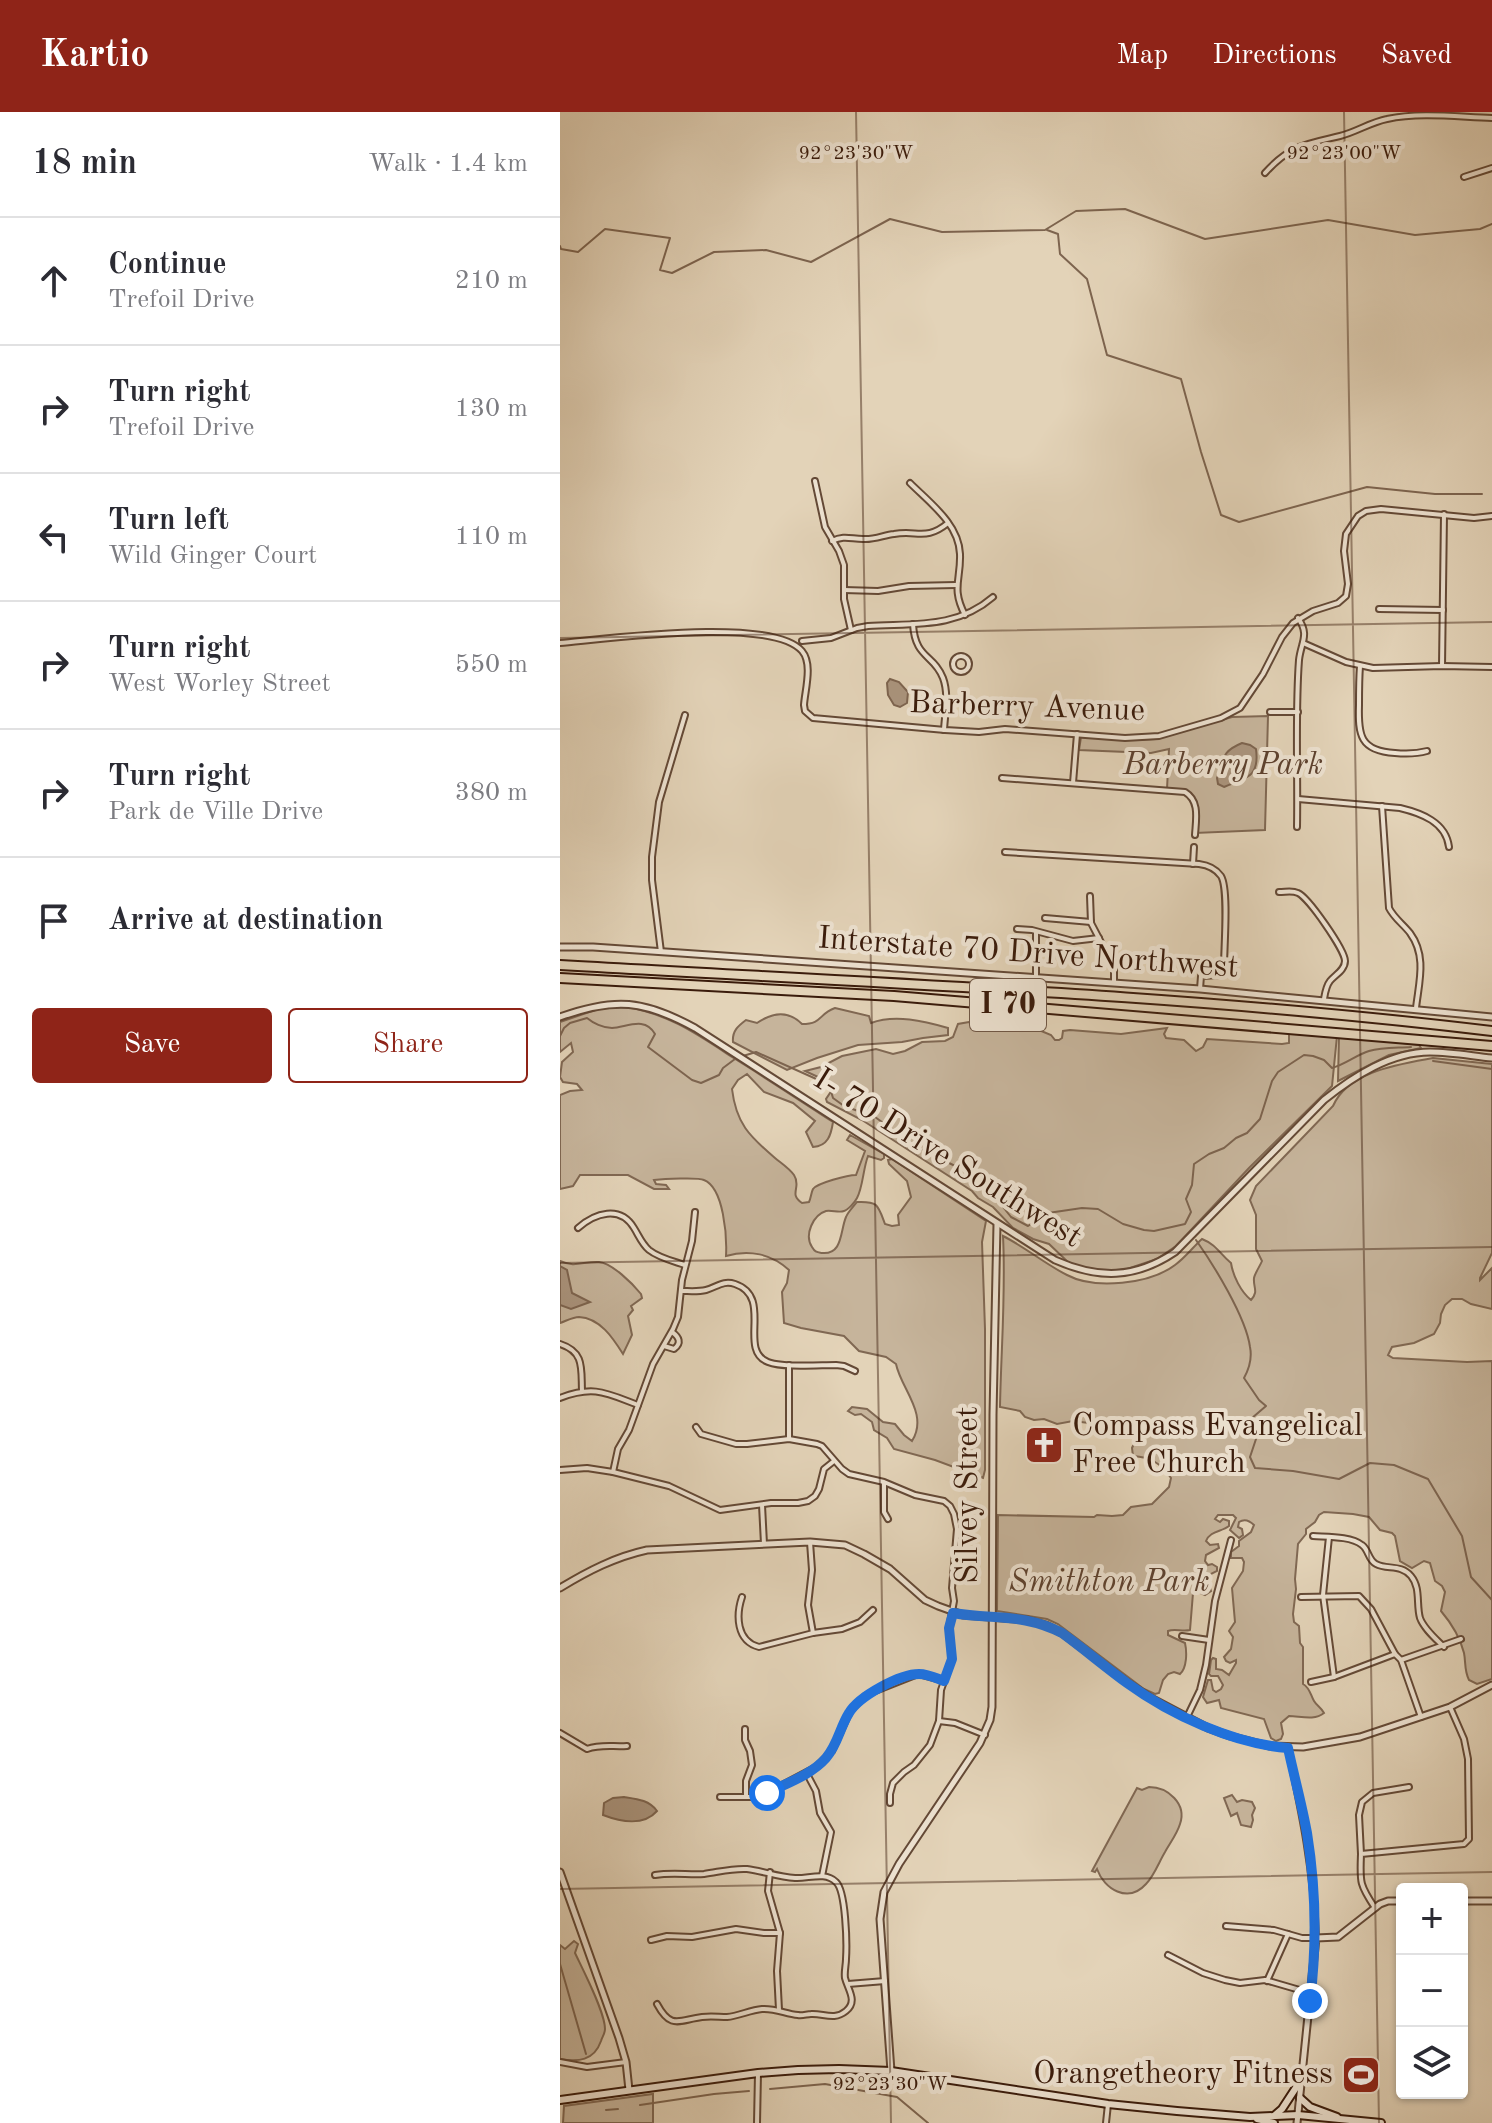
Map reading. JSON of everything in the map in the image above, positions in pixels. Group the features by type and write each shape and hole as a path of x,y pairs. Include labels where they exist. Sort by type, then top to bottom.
{"highway":[{"name":"I 70","path":"560,965 1154,999 1492,1031"},
{"name":"I 70","path":"560,978 894,996 1492,1046"}],"main road":[{"path":"560,2100 758,2073 811,2069 891,2071 1108,2104 1298,2119"},
{"path":"1272,2121 1301,2080"},
{"path":"1300,2098 1310,2107 1340,2119"},
{"path":"1250,2117 1272,2121 1340,2119 1381,2123"}],"street":[{"path":"1383,112 1385,119"},
{"path":"1265,173 1277,160 1300,146 1349,133 1385,119 1442,114 1492,118"},
{"path":"1464,177 1492,168"},
{"path":"815,481 822,520 844,565 845,604 851,630"},
{"path":"910,483 954,532 960,562 957,597 965,615"},
{"path":"1297,827 1299,663 1304,629 1298,618 1338,603 1346,596 1346,534 1358,516 1366,511 1381,509 1474,518 1492,516"},
{"path":"1442,666 1444,514"},
{"path":"832,541 843,537 866,540 895,534 926,535 948,523"},
{"path":"844,590 878,591 909,586 956,585"},
{"path":"802,641 831,638 868,626 948,621 965,615 993,597"},
{"path":"1379,609 1443,610"},
{"name":"Barberry Avenue","path":"560,643 664,634 749,634 778,639 795,646 805,655 804,705 805,711 813,718 944,730 979,732 1005,729 1144,738 1172,733 1235,712 1298,618"},
{"path":"913,624 920,650 944,679 944,730"},
{"path":"1303,643 1360,666 1373,668 1492,667"},
{"path":"1360,666 1359,725 1366,744 1389,753 1416,754 1427,751"},
{"path":"1270,712 1298,712"},
{"path":"661,952 652,857 659,802 685,715"},
{"path":"1073,783 1077,734"},
{"path":"1002,778 1185,792 1196,806 1195,835"},
{"path":"1297,799 1382,806 1414,812 1433,820 1448,837 1449,847"},
{"path":"1382,806 1389,908 1414,939 1421,958 1416,1008"},
{"path":"1193,864 1194,847"},
{"path":"1005,852 1193,864 1212,868 1219,873 1225,886 1224,966 1220,975 1201,976 1200,989"},
{"path":"1279,892 1293,891 1305,898 1343,952 1343,968 1328,983 1324,999"},
{"path":"1090,896 1091,922 1114,967 1114,983"},
{"path":"1045,918 1091,922"},
{"path":"1017,929 1073,941 1099,938"},
{"path":"1036,931 1036,978"},
{"name":"Interstate 70 Drive Northwest","path":"560,947 1200,989 1492,1017"},
{"name":"I- 70 Drive Southwest","path":"560,1017 595,1006 615,1004 631,1004 671,1015 1055,1260 1073,1268 1114,1274 1149,1267 1175,1252 1324,1100 1368,1070 1418,1053 1492,1058"},
{"path":"613,1472 618,1449 629,1430 653,1364 678,1317 695,1212"},
{"path":"578,1228 598,1215 620,1215 655,1254 685,1265"},
{"name":"Silvey Street","path":"891,2071 880,1919 884,1892 899,1864 985,1735 992,1707 997,1223"},
{"path":"681,1291 706,1290 725,1283 740,1286 754,1304 755,1347 768,1362 844,1366 855,1371"},
{"path":"664,1346 674,1349 678,1346 680,1341 672,1332"},
{"path":"560,1344 574,1350 579,1357 582,1391"},
{"path":"789,1364 789,1439"},
{"path":"560,1398 582,1391 601,1392 638,1405"},
{"path":"696,1427 701,1434 736,1444 789,1439 817,1444 849,1474 944,1501 950,1506 957,1529 953,1613 949,1628 952,1659 944,1681 939,1721 930,1745 920,1759 893,1783 890,1803"},
{"path":"560,1470 587,1468 669,1486 720,1510 808,1501 819,1489 824,1469 834,1461"},
{"path":"884,1482 884,1512 888,1519"},
{"path":"762,1505 764,1544"},
{"path":"1313,1536 1356,1541 1365,1547 1371,1560 1379,1567 1401,1569 1410,1575 1417,1588 1420,1618 1444,1647"},
{"path":"1329,1537 1323,1595 1334,1677"},
{"path":"1187,1717 1200,1690 1215,1601 1231,1540"},
{"path":"810,1542 812,1570 808,1605 813,1633"},
{"path":"560,1588 606,1562 635,1553 675,1548 810,1542 845,1545 890,1569 925,1600 953,1613 1028,1620 1046,1625 1062,1633 1151,1698 1187,1717 1230,1736 1288,1748 1360,1737 1450,1707 1492,1685"},
{"path":"1301,1597 1359,1596 1371,1609 1401,1660 1421,1717"},
{"path":"742,1597 740,1629 742,1636 752,1645 766,1646 852,1625 873,1610"},
{"path":"1182,1636 1209,1640"},
{"path":"1401,1660 1461,1639"},
{"path":"1311,1682 1334,1677 1395,1654"},
{"path":"720,1797 767,1793 807,1774 832,1751 850,1711 865,1696 918,1674 944,1681"},
{"path":"1361,1854 1464,1844 1469,1839 1468,1759 1464,1739 1450,1707"},
{"path":"939,1721 955,1723 985,1735"},
{"path":"745,1729 752,1765 746,1781 746,1797"},
{"path":"560,1733 587,1749 604,1745 627,1746"},
{"path":"1288,1748 1307,1832 1316,1938 1298,2119"},
{"path":"807,1774 816,1791 820,1813 831,1832 822,1876"},
{"path":"1375,1908 1360,1883 1359,1815 1362,1802 1373,1793 1409,1787"},
{"path":"655,1875 677,1872 698,1874 730,1869 770,1872 794,1878 828,1876 842,1891 845,1973 852,1998 849,2008 832,2017 753,2010 728,2017 702,2017 680,2023 665,2017 657,2004"},
{"path":"560,1872 626,2062 629,2090"},
{"path":"770,1872 768,1891 780,1933 777,1971 779,2010"},
{"path":"1226,1926 1274,1930 1302,1938 1338,1937 1375,1908 1388,1901 1396,1901"},
{"path":"1468,1901 1492,1901"},
{"path":"651,1940 736,1929 780,1933"},
{"path":"1267,1981 1288,1934"},
{"path":"1168,1955 1203,1973 1225,1980 1240,1983 1267,1981 1311,1993"},
{"path":"848,1984 885,1981"},
{"path":"560,2062 587,2067 626,2062"},
{"path":"757,2123 758,2073"},
{"path":"1106,2123 1108,2104"}],"green space":[{"name":"Barberry Park","path":"1268,716 1265,830 1195,833 1196,814 1189,794 1167,789 1169,749 1151,753 1079,750 1081,737 1156,739 1232,717"},
{"path":"625,1007 655,1014 681,1026 833,1122 828,1139 813,1147 806,1132 815,1121 793,1103 764,1092 747,1074 732,1089 745,1128 794,1175 796,1197 802,1203 809,1202 813,1189 820,1184 856,1175 865,1151 847,1140 850,1135 884,1154 881,1160 868,1156 859,1194 849,1208 842,1212 826,1211 814,1221 809,1237 816,1252 829,1253 834,1250 840,1241 846,1217 857,1202 873,1204 879,1208 885,1224 899,1225 898,1215 911,1197 907,1181 889,1164 888,1160 892,1159 986,1221 982,1242 985,1329 983,1478 894,1449 887,1438 874,1430 872,1422 861,1414 848,1411 852,1407 867,1409 883,1422 895,1424 912,1441 916,1431 916,1411 896,1364 886,1357 859,1351 844,1336 784,1323 782,1292 789,1270 760,1254 726,1256 720,1203 711,1185 704,1180 654,1180 656,1184 666,1185 669,1189 654,1189 628,1175 580,1175 573,1186 560,1189 560,1095 582,1090 577,1084 563,1082 560,1077 562,1062 573,1052 571,1043 560,1052 560,1022 601,1008"},
{"path":"835,1008 869,1016 871,1023 900,1019 929,1023 948,1028 948,1035 858,1045 787,1070 733,1042 736,1029 746,1020 757,1023 780,1014 809,1024"},
{"path":"969,1022 1039,1030 1055,1040 1062,1038 1063,1031 1070,1030 1121,1034 1167,1028 1166,1038 1184,1040 1196,1051 1203,1047 1207,1039 1282,1044 1289,1043 1289,1033 1337,1036 1332,1086 1176,1246 1157,1259 1127,1269 1106,1272 1084,1269 1070,1264 1049,1244 1013,1228 972,1191 862,1120 827,1102 832,1090 831,1083 805,1071 842,1056 876,1049 893,1054 922,1042 945,1041 953,1037 958,1024"},
{"path":"1339,1035 1419,1045 1421,1048 1389,1055 1338,1081"},
{"name":"Smithton Park","path":"1433,1058 1492,1064 1492,1253 1480,1280 1492,1268 1492,1309 1462,1299 1452,1299 1445,1305 1434,1334 1414,1343 1392,1347 1388,1355 1393,1358 1492,1361 1492,1679 1477,1684 1469,1680 1460,1642 1441,1611 1445,1592 1435,1581 1430,1563 1424,1561 1412,1568 1400,1561 1392,1533 1380,1530 1369,1517 1353,1514 1324,1512 1306,1529 1298,1544 1293,1614 1303,1647 1303,1684 1324,1713 1311,1717 1289,1716 1281,1723 1283,1734 1276,1741 1271,1738 1264,1719 1221,1708 1219,1700 1207,1703 1203,1697 1208,1680 1211,1680 1216,1692 1223,1685 1218,1676 1209,1674 1211,1660 1216,1659 1216,1669 1229,1675 1236,1663 1236,1660 1226,1661 1224,1657 1231,1649 1233,1637 1229,1631 1235,1622 1232,1588 1243,1571 1244,1562 1242,1558 1231,1558 1231,1552 1251,1532 1254,1525 1249,1521 1239,1522 1238,1527 1243,1535 1239,1538 1230,1530 1236,1518 1233,1515 1218,1515 1215,1519 1229,1521 1229,1526 1213,1533 1206,1541 1210,1545 1218,1544 1219,1548 1206,1555 1205,1561 1217,1567 1217,1571 1199,1582 1211,1591 1205,1595 1196,1591 1193,1593 1190,1630 1168,1631 1168,1635 1185,1643 1186,1660 1180,1674 1168,1674 1163,1680 1159,1693 1144,1689 1058,1624 1047,1619 997,1611 998,1515 1123,1515 1131,1507 1152,1504 1169,1487 1171,1478 1155,1462 1133,1456 1132,1448 1139,1432 1137,1429 1073,1421 1057,1424 1044,1419 1034,1420 1020,1411 1000,1407 1003,1236 1067,1275 1079,1280 1107,1283 1122,1283 1164,1272 1202,1239 1231,1263 1238,1283 1251,1300 1255,1292 1255,1276 1262,1261 1256,1249 1256,1215 1250,1200 1256,1186 1350,1085 1376,1071"},
{"path":"560,1261 570,1264 604,1263 641,1294 642,1298 631,1306 633,1310 628,1316 632,1335 623,1354 600,1325 587,1318 572,1318 560,1323"},
{"path":"1149,1787 1163,1790 1174,1798 1181,1810 1180,1824 1146,1884 1132,1893 1117,1892 1105,1883 1097,1869 1092,1871 1137,1788 1142,1790"},
{"path":"1232,1795 1237,1802 1252,1802 1255,1808 1251,1827 1241,1825 1237,1813 1231,1816 1224,1798"},
{"path":"574,1941 578,1944 575,1953 598,2002 605,2029 594,2053 585,2059 573,2060 560,2059 560,1945 565,1949"},
{"path":"653,2094 653,2123 563,2123 564,2106"}],"shaded area":[{"path":"890,679 899,682 908,692 907,703 900,707 894,705 888,695 887,683"},
{"path":"1242,743 1256,749 1256,766 1249,776 1224,787 1218,784 1217,778 1224,758 1229,750"},
{"path":"560,1266 567,1270 572,1293 590,1302 571,1309 560,1305"},
{"path":"624,1797 646,1802 657,1811 639,1821 603,1815 604,1803"}],"waterway":[{"path":"560,246 561,249 578,252 605,229 670,238 660,270 672,273 714,252 766,250 811,262 890,219 942,232 1045,230 1076,211 1125,209 1205,239 1328,220 1415,235 1480,229 1492,224"},
{"path":"1047,230 1058,234 1060,254 1087,279 1107,355 1181,379 1221,515 1239,522 1367,487 1435,494 1482,494"},
{"path":"560,1036 570,1023 587,1018 609,1028 646,1025 655,1034 648,1047 692,1080 701,1083 719,1075 735,1059"},
{"path":"743,1056 756,1052 823,1082 830,1088 833,1098 844,1106 875,1117 918,1148 980,1178 1011,1217 1028,1226 1048,1213 1082,1208 1098,1209 1123,1224 1154,1231 1185,1224 1191,1212 1186,1199 1192,1185 1194,1164 1247,1133 1260,1119 1278,1072 1304,1055 1324,1060 1332,1068 1369,1051 1411,1047"},
{"path":"1433,1061 1492,1069"},
{"path":"1196,1240 1236,1306 1251,1351 1244,1378 1266,1406 1252,1418 1257,1436 1250,1457 1255,1468 1339,1479 1370,1463 1394,1465 1428,1479 1462,1536 1471,1577 1492,1600"},
{"path":"560,1964 586,2054"},
{"path":"770,2089 825,2084 897,2097 928,2123"},
{"path":"640,2105 749,2091"},
{"path":"606,2110 618,2109"}],"place":[{"name":"Compass Evangelical Free Church","path":"1044,1445"},
{"name":"Orangetheory Fitness","path":"1361,2075"}],"route":[{"path":"767,1793 807,1774 825,1759 832,1751 850,1711 865,1696 918,1674 944,1681 953,1652 949,1636 953,1613 1028,1620 1046,1625 1062,1633 1151,1698 1208,1728 1251,1743 1288,1748 1307,1832 1314,1892 1316,1938 1310,2001"}]}
